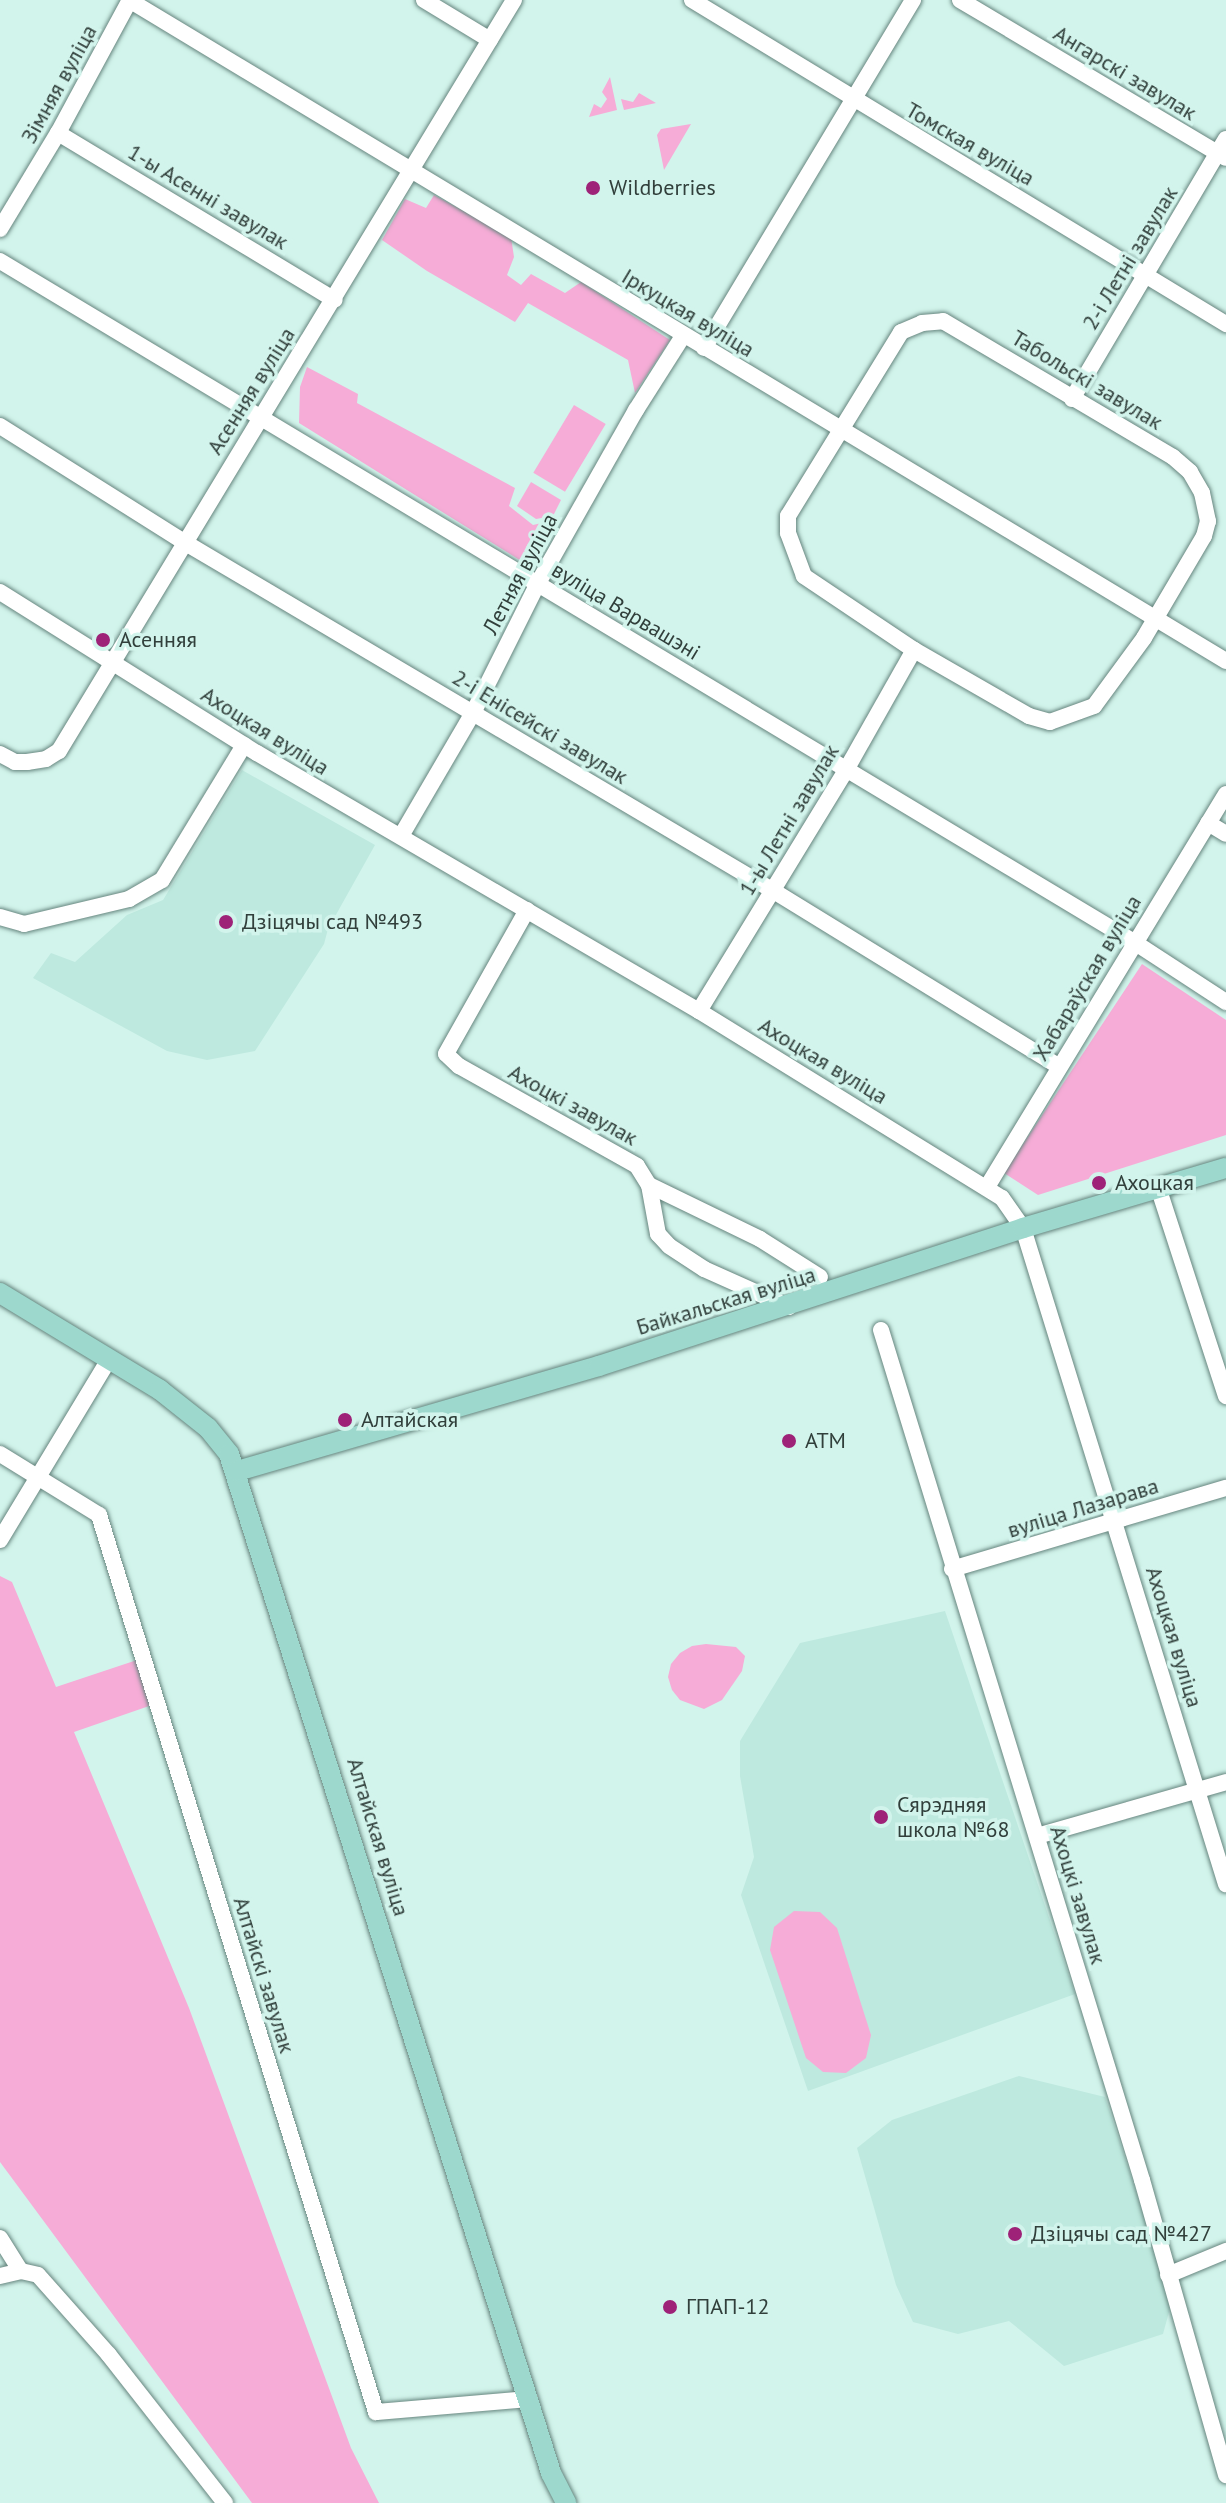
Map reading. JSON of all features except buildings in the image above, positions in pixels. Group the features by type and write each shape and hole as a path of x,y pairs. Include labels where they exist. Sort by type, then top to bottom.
{"main road":[{"name":"Байкальская вуліца","path":"237,1471 789,1307 1023,1228 1226,1168"},
{"name":"Алтайская вуліца","path":"0,1293 109,1359 201,1421 229,1454 237,1471 551,2473 566,2503"}],"street":[{"name":"Зімняя вуліца","path":"0,229 58,133 130,0"},
{"name":"Іркуцкая вуліца","path":"130,0 1226,661"},
{"path":"424,0 490,40"},
{"name":"Асенняя вуліца","path":"0,754 15,762 27,762 46,759 59,751 514,0"},
{"name":"Томская вуліца","path":"692,0 1226,324"},
{"path":"704,348 913,0"},
{"name":"Ангарскі завулак","path":"960,0 1223,150"},
{"name":"1-ы Асенні завулак","path":"58,133 335,300"},
{"name":"2-і Летні завулак","path":"1072,399 1223,150"},
{"name":"вуліца Варвашэні","path":"0,261 1134,942 1226,1002"},
{"name":"Табольскі завулак","path":"943,321 1072,399 1173,457 1190,472 1202,493 1208,521 1204,536 1155,620 1094,706 1050,722 1029,716 914,650 804,576 795,559 788,533 788,516 901,332 922,323 943,321"},
{"name":"Летняя вуліца","path":"401,836 473,713 538,583 683,336"},
{"name":"2-і Енісейскі завулак","path":"0,426 184,542 772,890 1058,1066"},
{"name":"Ахоцкая вуліца","path":"0,592 244,745 699,1011 987,1187 1011,1209 1023,1228 1226,1884"},
{"name":"1-ы Летні завулак","path":"699,1011 846,770 914,650"},
{"path":"0,917 24,924 129,899 162,880 244,745"},
{"name":"Хабараўская вуліца","path":"987,1187 1226,794"},
{"path":"1208,823 1226,834"},
{"name":"Ахоцкі завулак","path":"527,910 446,1054 459,1066 637,1166 649,1185 760,1239 820,1277"},
{"path":"649,1185 658,1234 669,1246 704,1269 789,1307"},
{"path":"1158,1187 1226,1396"},
{"name":"Ахоцкі завулак","path":"881,1330 952,1569 1037,1836 1226,2475"},
{"path":"0,1540 109,1359"},
{"name":"Алтайскі завулак","path":"0,1454 99,1515 376,2412 529,2399"},
{"name":"вуліца Лазарава","path":"952,1569 1226,1488"},
{"path":"1037,1836 1226,1782"},
{"path":"0,2238 21,2271"},
{"path":"1168,2275 1226,2251"},
{"path":"0,2276 21,2271 38,2275 77,2317 225,2503"}],"shaded area":[{"path":"610,77 617,110 589,117 594,104 601,108 607,99 602,92"},
{"path":"639,93 656,103 624,110 621,99 633,102"},
{"path":"691,124 664,170 657,135 661,129"},
{"path":"434,195 511,237 514,257 507,275 521,285 531,274 565,293 581,282 670,340 635,393 628,360 528,303 515,322 427,271 382,240 405,199 426,208"},
{"path":"307,367 358,394 357,403 515,488 509,506 533,525 555,520 526,564 299,423 300,387"},
{"path":"574,405 606,424 565,492 533,473"},
{"path":"531,482 561,500 553,516 536,519 517,506"},
{"name":"Дзіцячы сад №493","path":"242,770 375,845 328,929 324,944 255,1051 207,1060 167,1051 33,978 51,953 75,962 127,915 163,900"},
{"path":"1142,964 1226,1020 1226,1135 1038,1195 1004,1173"},
{"path":"0,1576 12,1582 56,1687 137,1660 152,1705 74,1732 189,2008 351,2448 379,2503 252,2503 0,2162"},
{"name":"Сярэдняя школа №68","path":"945,1611 1075,1994 808,2091 741,1895 754,1857 740,1776 740,1741 800,1643"},
{"path":"692,1646 736,1647 745,1656 742,1671 722,1700 704,1709 680,1700 672,1690 668,1677 671,1664 680,1653"},
{"path":"794,1911 820,1912 837,1928 871,2035 866,2058 846,2073 823,2072 806,2058 770,1950 774,1927"},
{"name":"Дзіцячы сад №427","path":"1019,2076 1105,2097 1172,2301 1163,2334 1064,2366 1009,2321 958,2334 913,2322 896,2285 857,2148 892,2120"}],"place":[{"name":"Wildberries","path":"593,188"},
{"name":"Асенняя","path":"103,640"},
{"name":"Дзіцячы сад №493","path":"226,922"},
{"name":"Ахоцкая","path":"1099,1183"},
{"name":"Алтайская","path":"345,1420"},
{"name":"АТМ","path":"789,1441"},
{"name":"Сярэдняя школа №68","path":"881,1817"},
{"name":"Дзіцячы сад №427","path":"1015,2234"},
{"name":"ГПАП-12","path":"670,2307"}]}
